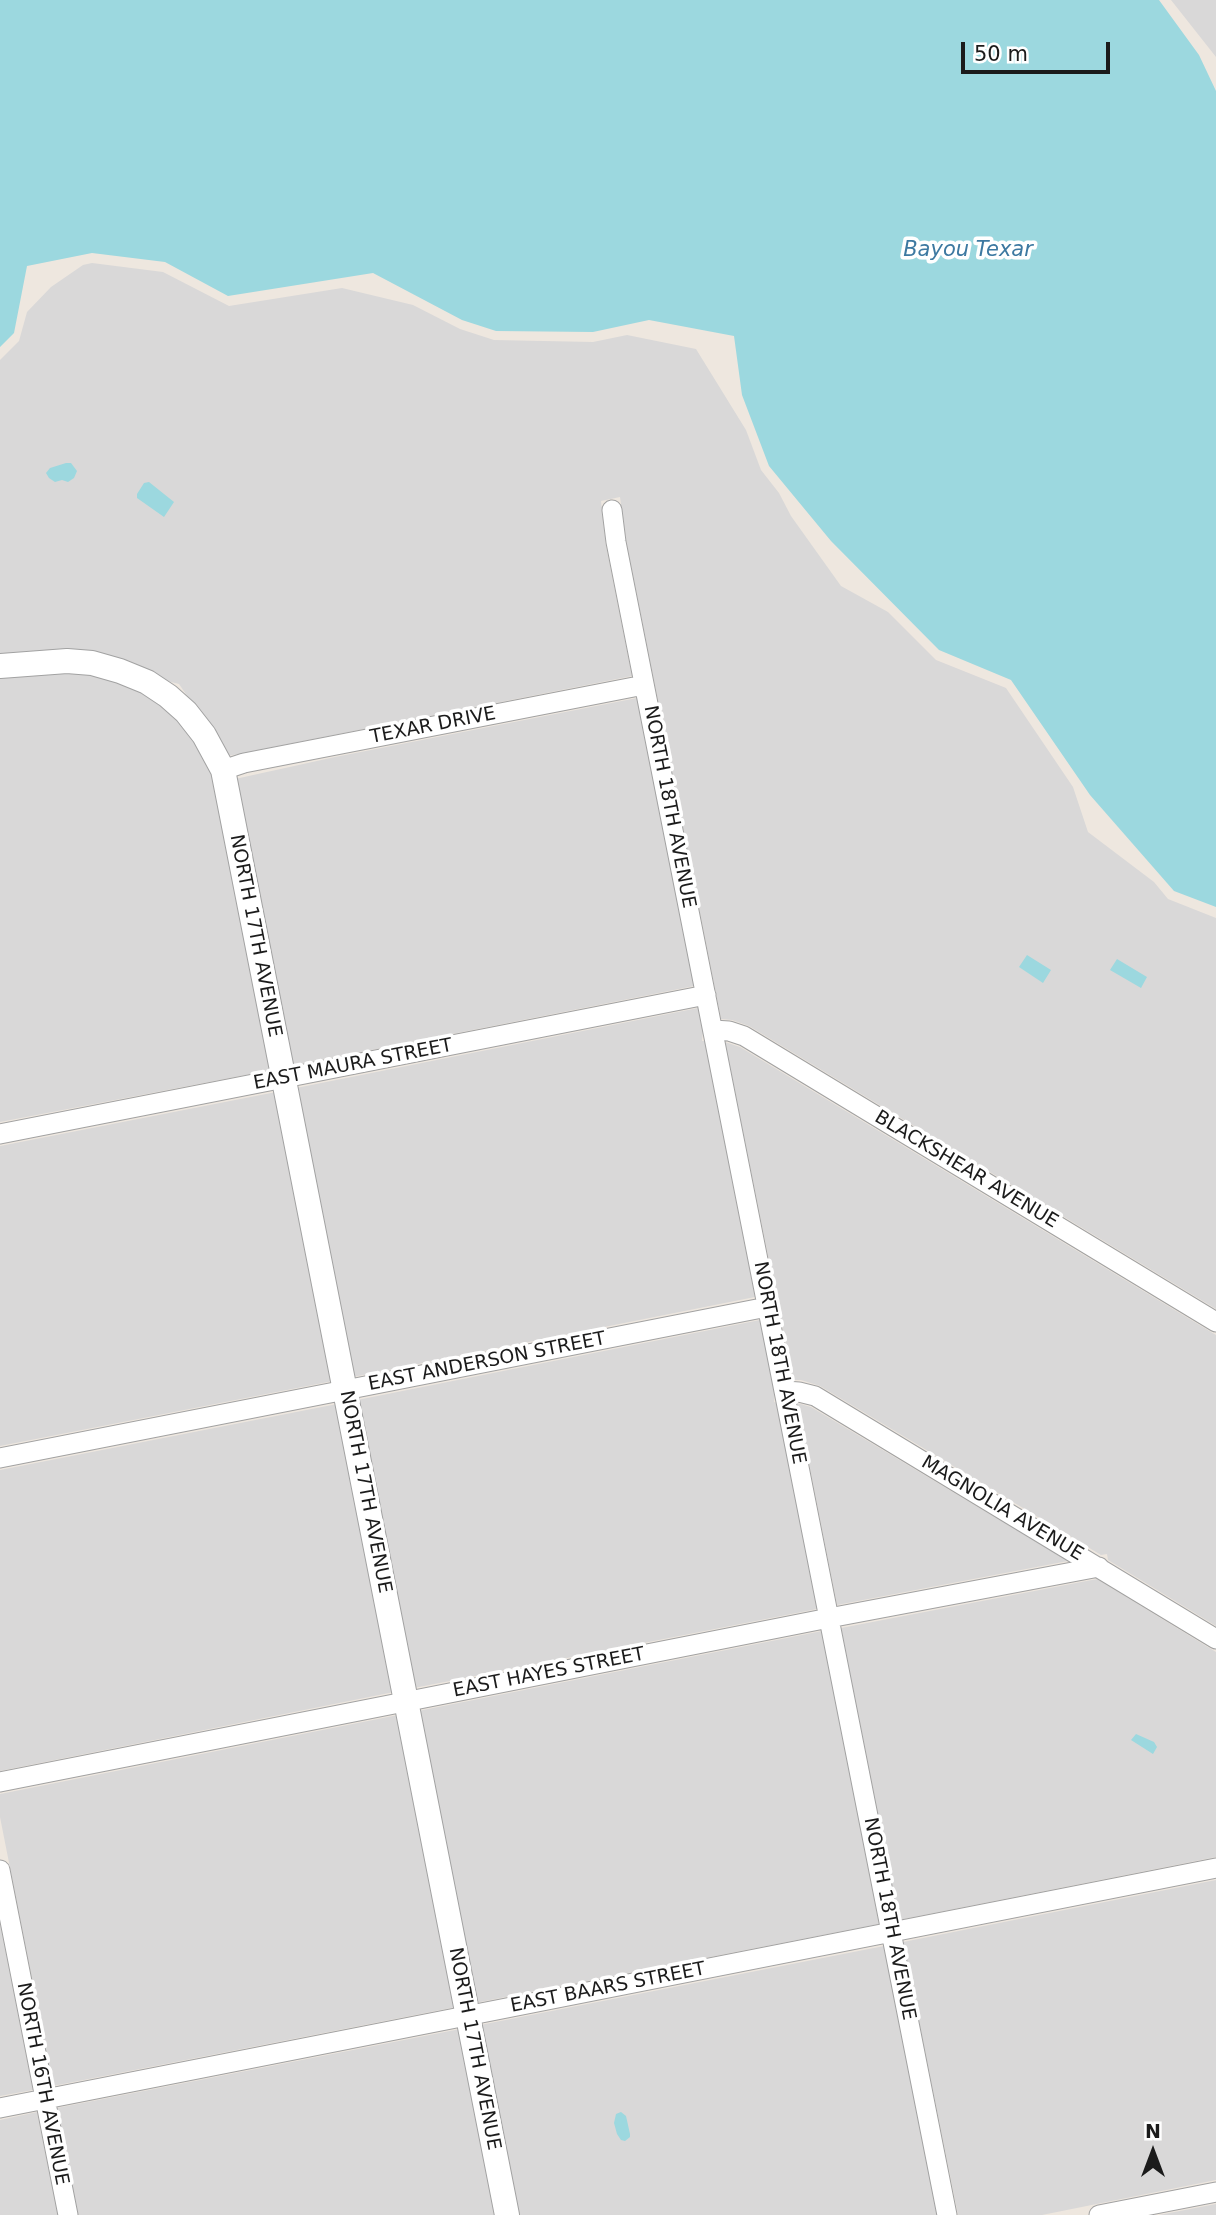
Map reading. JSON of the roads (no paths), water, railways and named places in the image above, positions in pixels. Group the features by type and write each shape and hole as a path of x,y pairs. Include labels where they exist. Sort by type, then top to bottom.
{"street":[{"name":"NORTH 18TH AVENUE","path":"612,510 616,542 947,2215"},
{"name":"NORTH 17TH AVENUE","path":"0,666 67,661 92,663 147,682 186,712 205,735 223,770 507,2215"},
{"name":"TEXAR DRIVE","path":"223,770 244,763 645,685"},
{"name":"EAST MAURA STREET","path":"0,1134 706,995"},
{"name":"BLACKSHEAR AVENUE","path":"713,1030 744,1036 1216,1322"},
{"name":"EAST ANDERSON STREET","path":"0,1458 767,1307"},
{"name":"MAGNOLIA AVENUE","path":"785,1391 815,1396 1216,1639"},
{"name":"EAST HAYES STREET","path":"0,1782 1099,1567"},
{"name":"EAST BAARS STREET","path":"0,2108 1216,1868"},
{"name":"NORTH 16TH AVENUE","path":"0,1870 68,2215"},
{"path":"1099,2215 1216,2192"}],"water":[{"name":"Bayou Texar","path":"0,0 1159,0 1199,55 1216,91 1216,907 1174,891 1090,795 1011,680 939,650 831,541 769,466 742,395 734,336 649,320 593,332 496,331 462,320 373,273 228,296 165,262 92,253 27,266 14,333 0,347"},
{"path":"71,463 77,471 74,478 68,482 55,482 49,478 46,473 50,468"},
{"path":"149,482 174,502 164,517 137,498 144,483"},
{"path":"1027,955 1051,970 1043,983 1019,967"},
{"path":"1117,959 1147,977 1141,988 1110,970"},
{"path":"1136,1734 1154,1742 1157,1747 1153,1754 1131,1740"},
{"path":"621,2112 626,2116 630,2134 625,2141 617,2134 614,2123 616,2114"}]}
